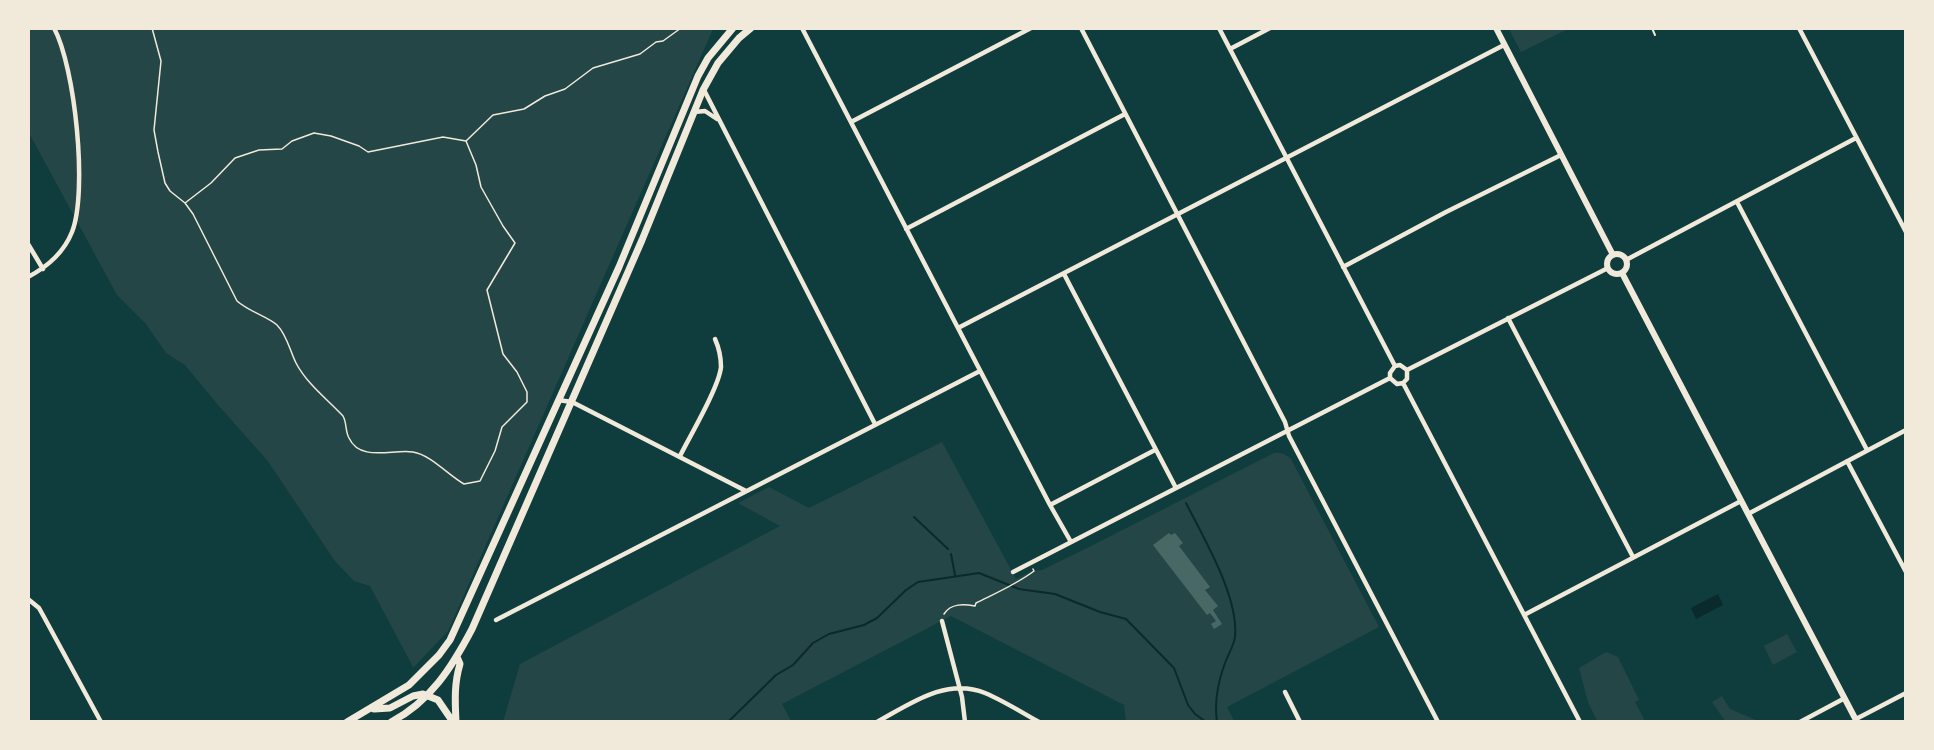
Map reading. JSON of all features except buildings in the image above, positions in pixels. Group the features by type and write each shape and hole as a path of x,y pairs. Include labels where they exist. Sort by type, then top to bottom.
{"main road":[{"path":"347,722 410,685 450,640 620,267 698,76 708,58 733,28"},
{"path":"391,722 414,708 429,695 457,657 472,629 642,240 704,90 718,63 739,38 751,28"},
{"path":"455,722 455,681 460,664 457,657"},
{"path":"371,709 390,708 418,695 429,695 443,705 455,722"}],"street":[{"path":"28,278 42,269 68,242 80,192 75,118 65,53 54,28"},
{"path":"802,28 1071,542"},
{"path":"851,122 1031,28"},
{"path":"1081,28 1438,722"},
{"path":"1219,28 1395,366"},
{"path":"1230,49 1270,28"},
{"path":"1496,28 1613,255"},
{"path":"1799,28 1905,232"},
{"path":"958,328 1504,45"},
{"path":"704,90 875,424"},
{"path":"694,112 705,111 717,119"},
{"path":"906,229 1125,114"},
{"path":"1626,260 1856,138"},
{"path":"1343,267 1446,212 1561,155"},
{"path":"1737,202 1867,450"},
{"path":"28,244 42,269"},
{"path":"1608,268 1609,259 1613,255 1622,255 1626,260 1626,268 1622,273"},
{"path":"1608,268 1613,273 1622,273"},
{"path":"1407,370 1608,268"},
{"path":"1622,273 1856,720 1905,693"},
{"path":"1064,274 1176,488"},
{"path":"1508,318 1633,557"},
{"path":"680,456 717,382 720,371 719,350 715,339"},
{"path":"1390,378 1390,373 1395,366 1400,365 1407,370"},
{"path":"1390,378 1397,384 1403,383 1407,379 1407,370"},
{"path":"495,620 980,371"},
{"path":"1013,572 1390,378"},
{"path":"1403,383 1580,722"},
{"path":"558,400 572,402 746,491"},
{"path":"1748,513 1905,430"},
{"path":"1050,505 1155,450"},
{"path":"1847,461 1903,562 1905,572"},
{"path":"1524,615 1741,501"},
{"path":"28,599 39,608 101,722"},
{"path":"942,621 960,688 965,722"},
{"path":"877,722 929,694 960,688 985,693 1039,722"},
{"path":"1285,692 1300,722"},
{"path":"1800,722 1845,698"}],"lane":[{"path":"1652,28 1655,35"}],"path":[{"path":"152,28 161,61 154,130 165,183 170,192 185,203 193,214 237,301 246,309 277,325 311,384 343,416 349,438 356,448 366,453 414,452 433,461 464,484 480,481 495,451 502,427 527,402 527,392 517,372 503,354 487,290 515,243 481,188 476,165 466,141"},
{"path":"466,141 493,115 524,110 545,96 565,88 593,68 640,54 681,28"},
{"path":"185,203 211,183 235,158 259,150 282,149 292,141 314,133 331,136 359,146 368,152 443,137 466,141"},
{"path":"942,621 946,610 952,606 966,604 975,606 976,603 999,590 1024,579 1034,571 1030,563"}],"shaded area":[{"path":"28,29 713,29 448,631 414,667 370,586 354,581 335,561 267,460 185,365 166,353 146,324 117,295 29,133"},
{"path":"1509,29 1568,29 1521,52"},
{"path":"942,442 1016,579 1032,571 1042,570 1274,453 1283,454 1291,459 1379,627 1227,707 1234,721 1126,721 1124,705 951,616 782,704 791,721 503,722 520,664 780,526 738,503 769,487 809,508"},
{"path":"1718,594 1723,605 1696,619 1691,608"},
{"path":"1787,634 1797,652 1773,665 1764,646"},
{"path":"1606,652 1618,657 1639,700 1635,702 1645,721 1597,721 1588,702 1579,668"},
{"path":"1722,696 1730,709 1758,721 1725,721 1712,702"}],"waterway":[{"path":"1186,503 1219,568 1232,604 1235,621 1235,637 1217,692 1217,722"},
{"path":"914,517 948,549"},
{"path":"951,554 955,575"},
{"path":"728,722 776,675 793,665 813,643 829,634 864,625 877,618 906,590 918,582 979,573 1019,589 1055,594 1100,612 1126,619 1174,668 1188,705 1206,722"}]}
